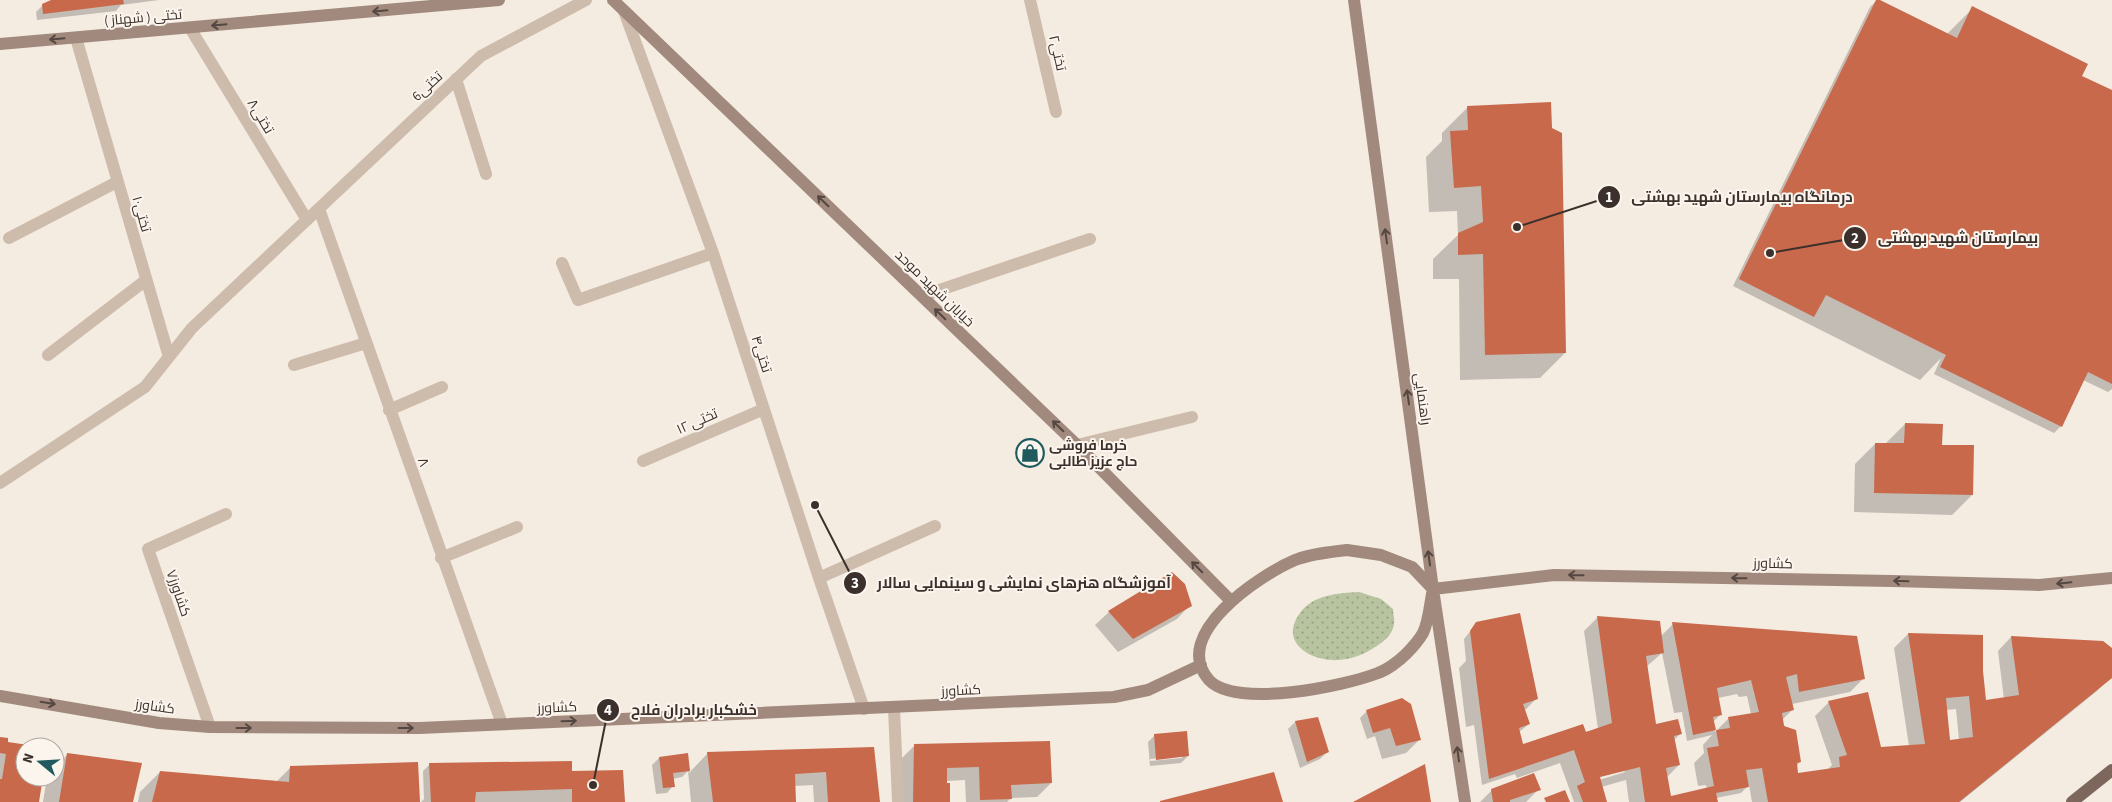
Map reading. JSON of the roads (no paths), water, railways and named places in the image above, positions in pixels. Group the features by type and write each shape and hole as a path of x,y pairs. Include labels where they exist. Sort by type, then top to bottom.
{"main road":[{"path":"2072,802 2112,770"}],"street":[{"name":"تختی ( شهناز )","path":"0,44 499,0"},
{"name":"6تختی","path":"0,483 145,387 192,328 481,56 586,0"},
{"name":"خیابان شهید موحد","path":"613,0 1077,445 1231,601"},
{"name":"تختی۲","path":"1030,0 1056,112"},
{"name":"راهنمایی","path":"1354,0 1434,589 1465,802"},
{"name":"تختی۴","path":"624,11 713,253 819,578 864,709"},
{"name":"تختی۸","path":"190,28 307,220"},
{"name":"تختی۱۰","path":"76,38 169,357"},
{"path":"456,79 486,174"},
{"path":"9,238 117,182"},
{"name":"۸","path":"319,209 441,558 502,724"},
{"path":"922,296 1090,239"},
{"path":"562,263 578,300 713,253"},
{"path":"48,355 146,280"},
{"path":"294,365 366,343"},
{"path":"390,410 442,387"},
{"name":"۱۲ تختی","path":"643,461 764,408"},
{"path":"1077,445 1192,417"},
{"name":"۷کشاورز","path":"210,727 148,549 226,514"},
{"path":"819,578 935,526"},
{"path":"441,558 517,527"},
{"path":"1346,550 1381,555 1412,567 1434,589 1423,633 1406,654 1380,672 1347,684 1297,692 1256,695 1228,690 1210,681 1201,665 1200,645 1211,624 1231,601 1270,572 1296,560 1324,552 1346,550"},
{"name":"کشاورز","path":"1434,589 1554,575 1892,580 2039,586 2112,578"},
{"name":"کشاورز","path":"0,696 159,723 210,727 420,728 1114,697 1148,690 1201,665"},
{"path":"894,708 898,802"}],"place":[{"name":"درمانگاه بیمارستان شهید بهشتی","path":"1517,227"},
{"name":"بیمارستان شهید بهشتی","path":"1770,253"},
{"name":"خرما فروشی حاج عزیز طالبی","path":"1030,453"},
{"name":"آموزشگاه هنرهای نمایشی و سینمایی سالار","path":"815,505"},
{"name":"خشکبار برادران فلاح","path":"593,785"}]}
